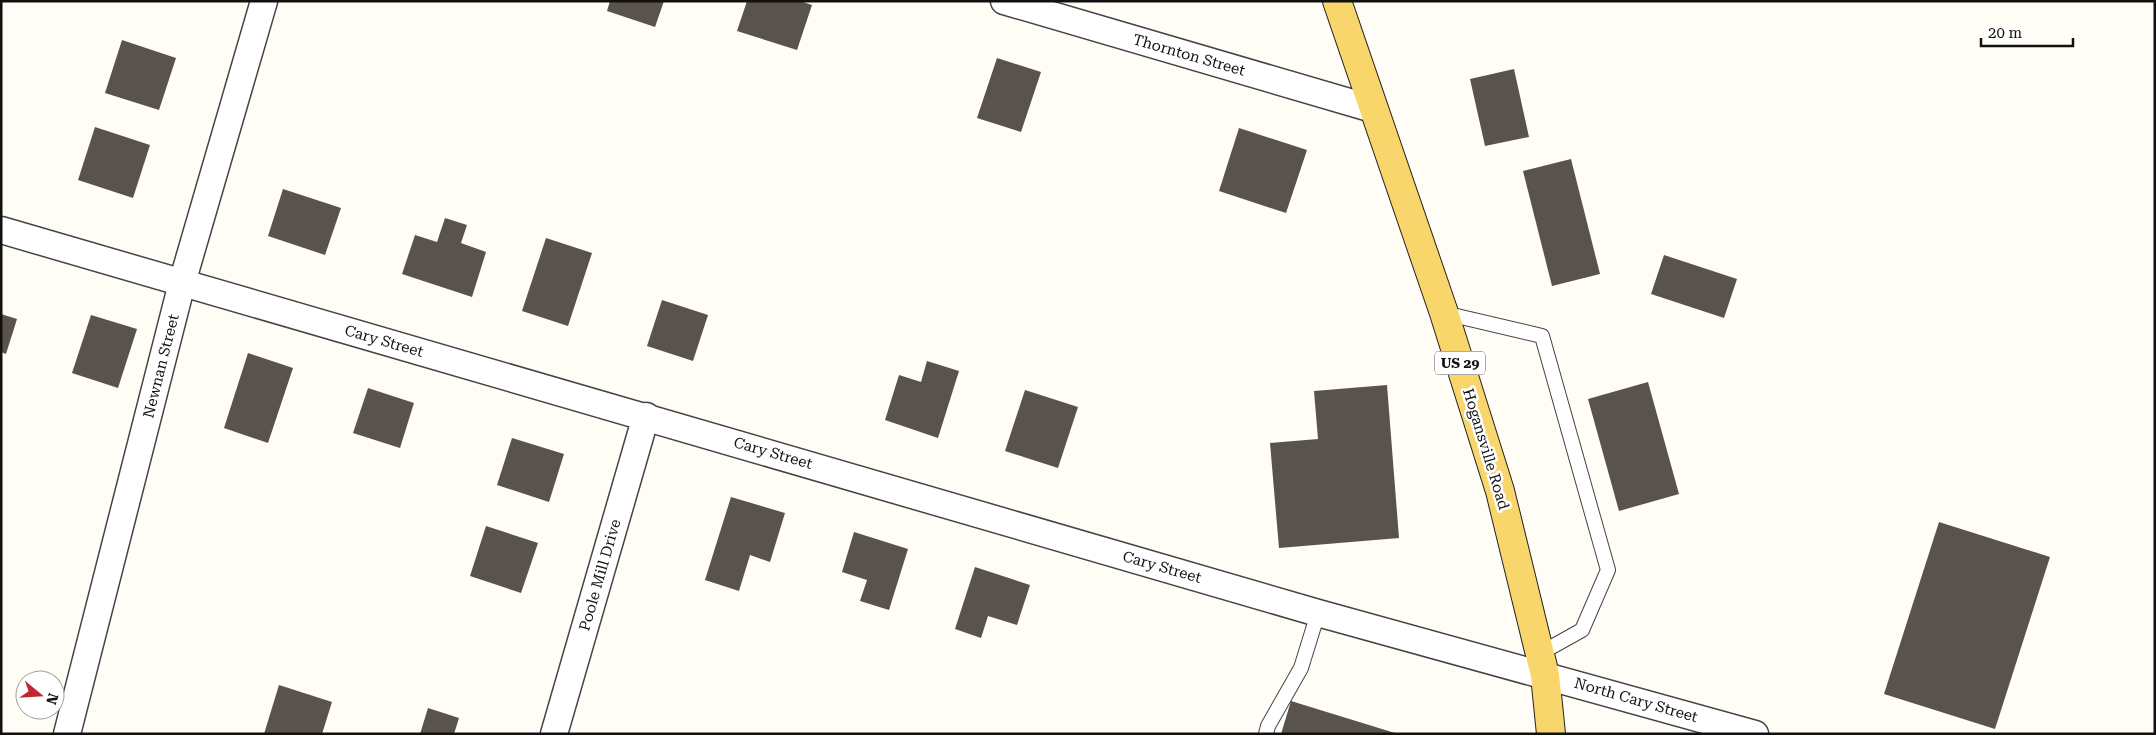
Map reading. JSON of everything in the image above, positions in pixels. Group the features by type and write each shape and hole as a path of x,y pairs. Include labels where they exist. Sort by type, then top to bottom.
{"main road":[{"name":"Hogansville Road","path":"1337,1 1444,313 1500,491 1542,664 1551,734"}],"street":[{"name":"Newnan Street","path":"67,734 182,283 264,1"},
{"name":"Thornton Street","path":"1004,1 1374,109"},
{"name":"Cary Street","path":"1,230 646,416 1318,613 1542,664"},
{"name":"Poole Mill Drive","path":"554,734 646,416"},
{"name":"North Cary Street","path":"1542,664 1755,734"}],"lane":[{"path":"1444,313 1542,336 1608,570 1582,630 1542,664"},
{"path":"1266,734 1268,726 1301,668 1318,613"}],"building":[{"path":"610,1 664,1 655,27 607,11"},
{"path":"747,1 800,1 812,5 797,50 737,31"},
{"path":"122,40 176,58 159,110 105,93"},
{"path":"997,58 1041,72 1021,132 977,118"},
{"path":"1514,69 1529,137 1485,146 1470,79"},
{"path":"95,127 150,145 133,198 78,180"},
{"path":"1239,128 1307,150 1286,213 1219,191"},
{"path":"1571,159 1600,274 1552,286 1523,171"},
{"path":"283,189 341,208 325,255 268,236"},
{"path":"445,218 467,225 461,243 486,252 472,297 402,274 415,235 437,242"},
{"path":"546,238 592,253 568,326 522,311"},
{"path":"1664,255 1737,279 1724,318 1651,294"},
{"path":"662,300 708,315 693,361 647,346"},
{"path":"1,314 17,319 6,354 1,352"},
{"path":"91,315 137,329 118,388 72,373"},
{"path":"248,353 293,368 268,443 224,428"},
{"path":"927,361 959,371 938,438 885,420 899,375 921,382"},
{"path":"1648,382 1679,494 1619,511 1588,399"},
{"path":"1387,385 1399,538 1279,548 1270,443 1318,439 1314,391"},
{"path":"368,388 414,403 400,448 353,433"},
{"path":"1025,390 1078,407 1058,468 1005,451"},
{"path":"512,438 564,454 549,502 497,485"},
{"path":"731,497 785,513 770,562 750,555 739,591 705,580"},
{"path":"1939,522 2050,557 1995,729 1884,694"},
{"path":"486,526 538,543 521,593 470,576"},
{"path":"854,532 908,549 889,610 860,601 867,580 842,572"},
{"path":"975,567 1030,585 1017,625 988,616 981,638 955,629"},
{"path":"279,685 332,702 322,734 264,734"},
{"path":"1291,701 1395,733 1281,734"},
{"path":"428,708 459,718 454,734 420,734"}]}
